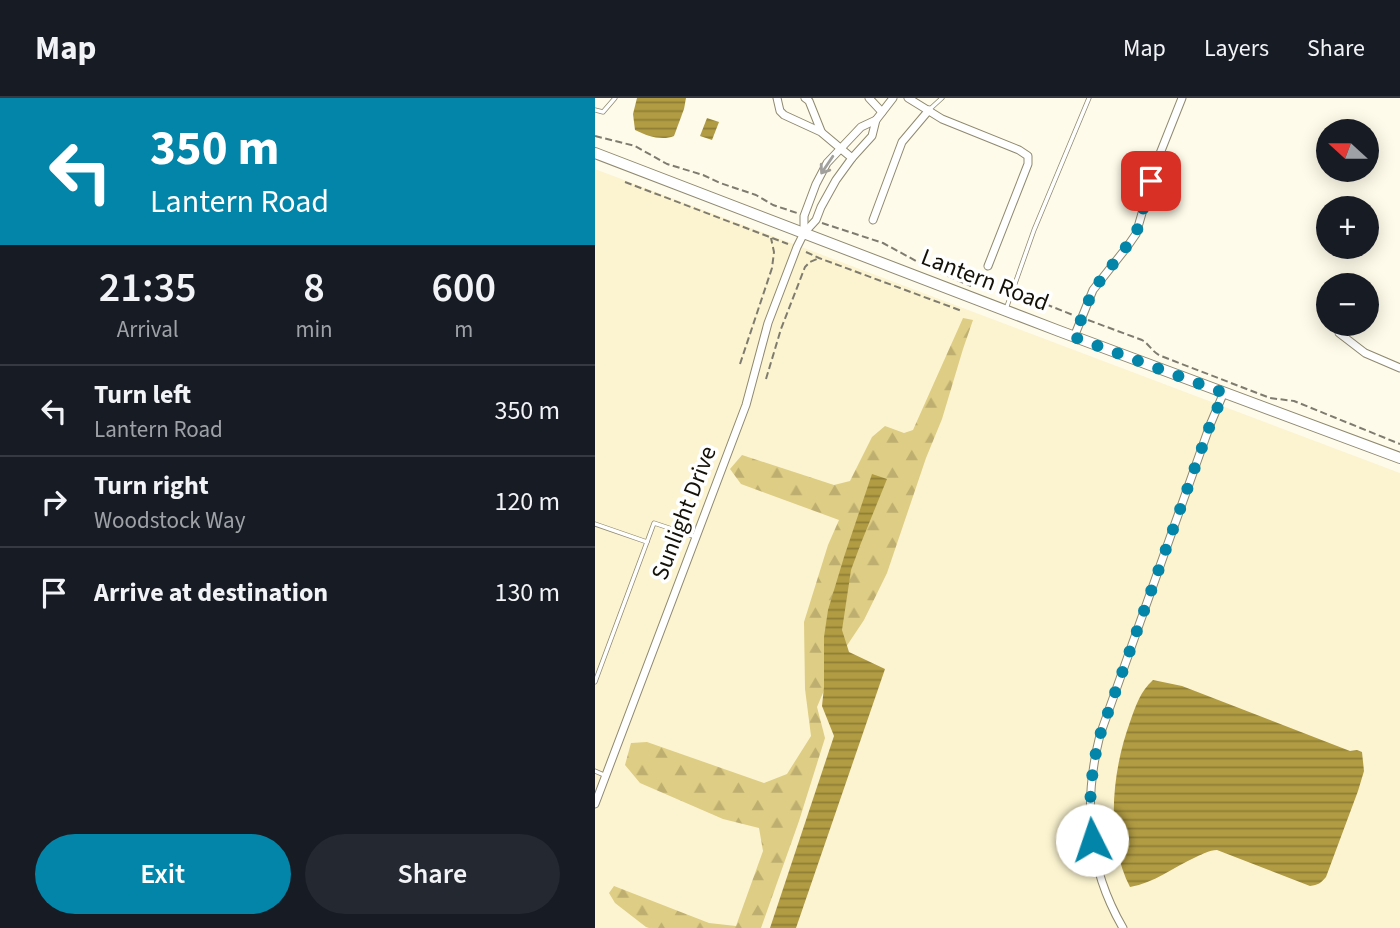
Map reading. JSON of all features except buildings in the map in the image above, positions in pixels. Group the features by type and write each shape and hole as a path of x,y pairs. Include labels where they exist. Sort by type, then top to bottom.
{"street":[{"path":"805,98 809,101 821,132"},
{"path":"869,98 883,112"},
{"path":"804,233 804,216 821,172 840,147 860,127 876,120 893,98"},
{"path":"908,98 942,119 1028,156 1028,163 988,266"},
{"path":"1074,337 1093,290 1136,234 1157,161 1182,98"},
{"path":"779,99 780,111 784,115 821,132 852,158"},
{"path":"873,220 902,142 929,110"},
{"path":"804,233 816,220 828,194 852,158 872,136 876,120"},
{"name":"Lantern Road","path":"595,153 1074,337 1400,458"},
{"name":"Sunlight Drive","path":"595,804 746,405 768,323 804,233"},
{"path":"1342,336 1365,354 1400,368"},
{"path":"1122,928 1097,868 1092,840 1090,799 1094,761 1100,735 1210,425 1224,393"}],"lane":[{"path":"595,110 603,112 615,98"},
{"path":"929,110 942,98"},
{"path":"1006,311 1034,230 1089,98"},
{"path":"595,682 654,523 695,537"},
{"path":"595,524 647,542"},
{"path":"595,771 606,775"}],"path":[{"path":"595,136 635,146 667,164 756,195 773,205 804,216"},
{"path":"816,220 877,240 929,268 976,288"},
{"path":"740,365 772,268 774,252 771,237"},
{"path":"766,379 781,329 806,267 819,258"},
{"path":"1010,299 1031,298 1142,340 1161,356 1266,397 1294,401 1400,444"}],"shaded area":[{"path":"637,98 686,98 674,136 655,137 635,130 633,114"},
{"path":"707,118 719,122 712,140 700,136"},
{"path":"595,169 1400,473 1400,928 595,928"},
{"path":"872,474 887,479 851,570 842,630 849,652 885,669 796,928 770,928 834,736 822,706 824,637 828,610"},
{"path":"1153,680 1182,686 1350,751 1362,752 1364,771 1358,791 1326,877 1321,882 1310,886 1217,850 1204,853 1147,882 1130,887 1117,848 1114,827 1115,783 1134,710"}],"green space":[{"path":"963,318 973,320 942,419 887,573 864,620 836,662 817,707 825,738 761,928 646,927 615,903 609,893 614,886 709,923 736,926 763,851 759,828 723,819 640,783 625,765 631,743 647,742 764,783 787,774 811,736 805,689 804,622 828,545 839,520 741,484 730,469 742,455 834,485 850,481 872,437 885,426 904,433 913,430"}],"route":[{"path":"1092,840 1092,770 1100,735 1210,425 1224,393 1074,337 1093,290 1136,234 1151,181"}]}
